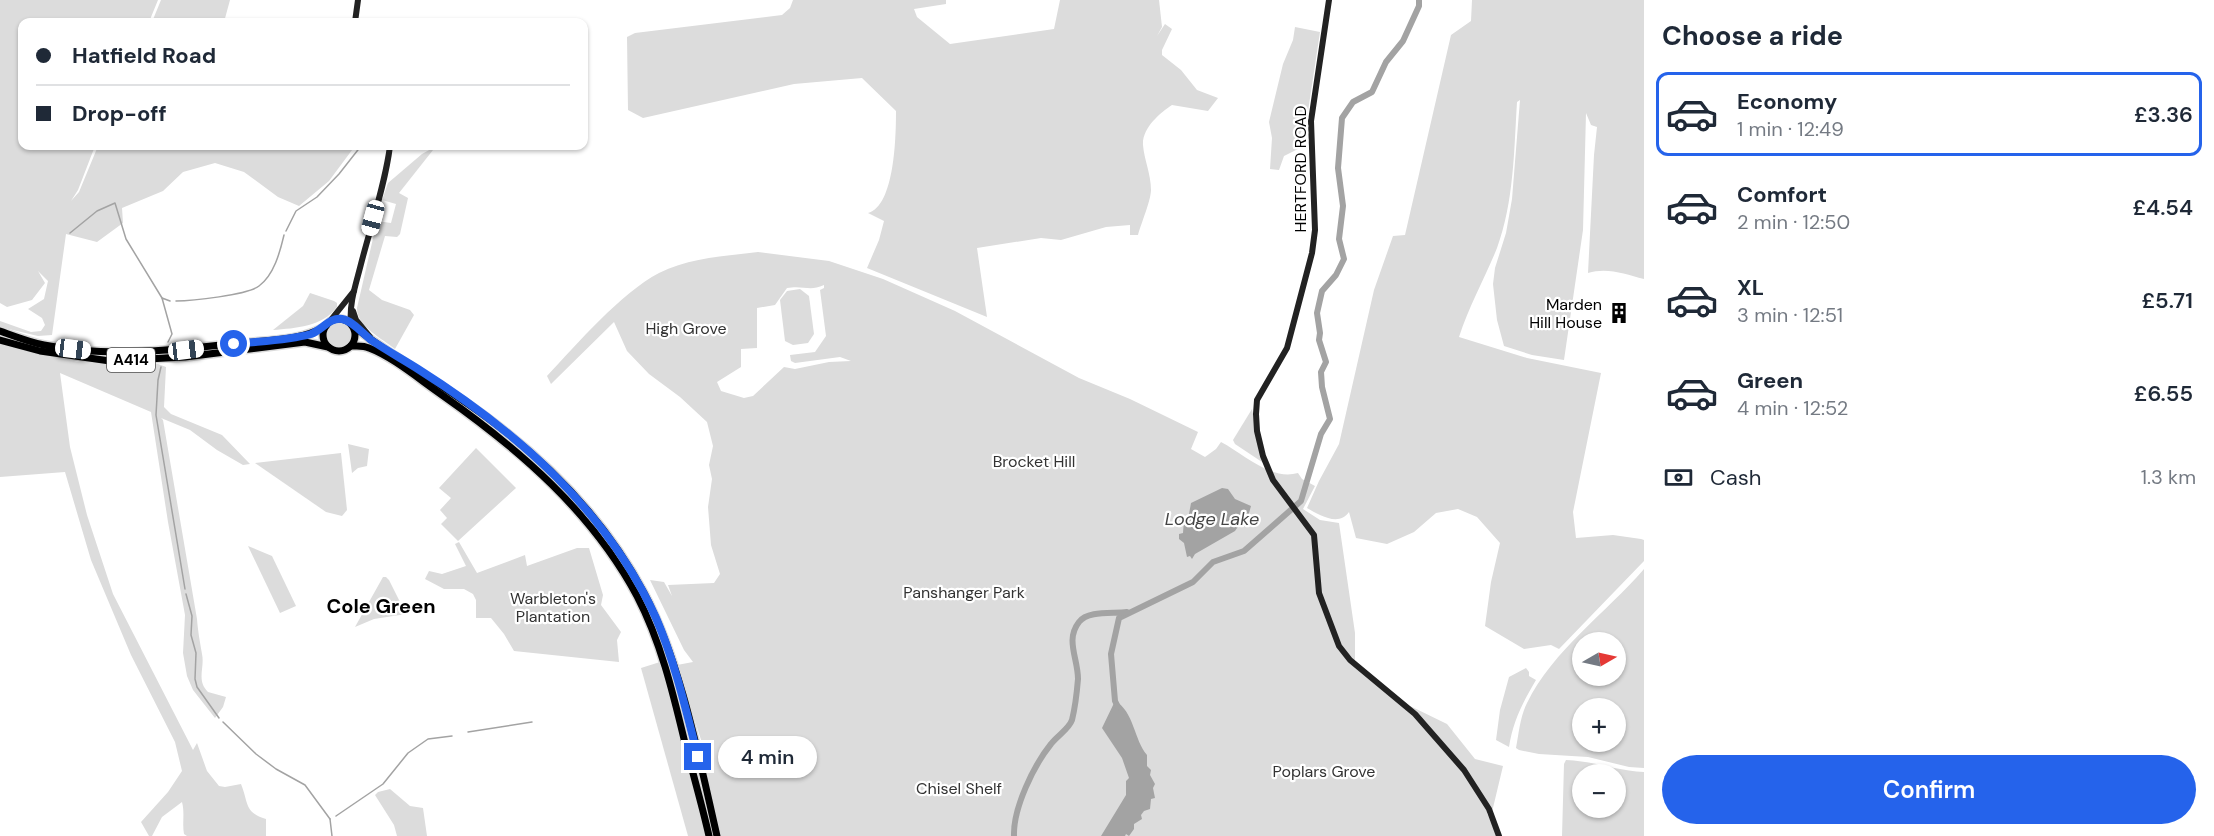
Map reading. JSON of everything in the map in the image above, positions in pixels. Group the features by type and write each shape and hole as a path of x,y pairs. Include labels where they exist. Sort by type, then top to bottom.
{"highway":[{"path":"709,836 657,642 638,598 604,543 541,474 473,418 371,348 351,346 338,351 328,347 323,337 328,324 343,319 352,324 371,340 469,403 526,447 569,489 623,556 645,594 675,669 717,836"},
{"name":"A414","path":"59,351 162,352 287,338 313,333 328,324"},
{"path":"351,346 356,339 352,324"},
{"name":"A414","path":"0,331 40,348"},
{"name":"A414","path":"0,340 110,361 185,357 306,342 328,347"}],"main road":[{"path":"356,18 358,0"},
{"name":"HERTFORD ROAD","path":"1329,0 1311,121 1314,230 1312,253 1287,348 1257,400 1256,421 1263,456 1273,480 1315,539 1315,568 1319,593 1339,646 1350,660 1415,714 1464,770 1489,809 1499,836"},
{"path":"352,324 350,307 383,183 389,150"},
{"path":"328,324 354,293"},
{"path":"354,293 355,317 371,340"}],"green space":[{"path":"0,0 158,0 151,18 18,18 18,150 93,150 78,190 71,201 79,192 96,150 352,150 329,181 299,206 278,197 244,172 215,163 183,172 163,191 122,208 123,223 97,242 66,234 52,335 38,336 0,327 0,321 31,332 41,331 45,325 42,318 28,309 44,299 48,281 38,271 45,283 32,300 7,307 0,303"},
{"path":"161,0 230,0 225,18 154,18"},
{"path":"793,0 946,0 946,4 914,9 917,17 950,44 1054,29 1060,0 1159,0 1162,27 1157,36 1165,24 1172,29 1162,55 1181,70 1197,90 1218,98 1208,111 1172,105 1157,117 1145,133 1143,145 1151,194 1138,235 1130,235 1130,225 1106,227 1061,240 1041,238 977,248 987,317 867,268 884,221 868,213 877,208 889,184 894,152 896,111 862,78 794,84 643,118 628,110 627,37 635,33 782,15 790,8"},
{"path":"1472,0 1644,0 1644,279 1609,271 1588,273 1597,127 1591,125 1586,113 1583,230 1564,360 1532,355 1504,346 1497,320 1493,284 1512,199 1520,100 1517,102 1512,176 1503,230 1459,337 1527,358 1601,373 1573,512 1576,538 1613,535 1644,540 1644,561 1575,632 1572,632 1572,636 1559,649 1551,645 1524,649 1485,626 1491,582 1500,543 1477,517 1458,509 1436,513 1414,532 1387,544 1356,538 1349,512 1340,519 1334,519 1307,508 1339,444 1374,290 1393,236 1405,235 1451,35 1471,21"},
{"path":"1295,27 1320,32 1307,118 1299,137 1298,149 1284,156 1279,170 1270,169 1272,138 1269,122 1283,64 1293,40"},
{"path":"433,150 399,193 408,198 400,234 397,237 385,236 369,290 382,300 410,310 414,315 395,349 365,326 358,315 357,308 377,221 391,223 396,204 382,200 388,183 422,154"},
{"name":"Panshanger Park","path":"758,252 829,261 883,279 955,311 1079,378 1130,399 1198,432 1191,449 1205,457 1221,442 1268,470 1288,474 1298,473 1302,479 1315,486 1303,509 1320,520 1339,523 1355,633 1355,661 1408,705 1447,724 1475,759 1503,766 1492,812 1487,813 1497,836 719,836 703,746 677,665 693,662 684,650 650,580 664,582 672,596 668,585 714,583 720,574 711,545 708,507 712,479 709,465 713,446 707,422 680,397 649,374 627,351 614,322 551,384 547,376 615,306 659,273 707,258","holes":["824,285 824,288 820,290 826,336 815,352 790,355 791,361 795,363 840,357 851,361 829,362 795,369 784,367 753,396 744,398 721,391 717,382 741,367 741,349 757,348 757,308 775,305 787,288 814,288"]},
{"path":"800,289 809,296 814,334 808,343 793,345 785,341 780,300 787,291"},
{"path":"310,293 334,301 337,307 331,314 316,323 273,330 303,306"},
{"path":"339,322 348,326 352,335 348,344 339,348 330,344 326,335 330,326"},
{"path":"0,343 78,362 158,364 166,367 164,407 171,414 222,435 250,464 243,465 217,450 190,430 161,418 197,619 203,659 202,683 208,692 226,697 223,707 215,718 193,690 187,676 183,653 185,615 151,412 60,373 70,447 87,515 113,594 193,750 197,743 207,771 219,786 241,784 251,810 266,819 266,836 187,836 184,834 182,802 162,817 152,836 149,836 141,822 168,792 182,771 175,742 131,655 91,560 65,472 0,477"},
{"path":"1252,409 1262,462 1235,444 1233,440"},
{"path":"348,444 369,449 367,466 358,468 352,473"},
{"path":"476,448 516,488 458,541 441,524 447,518 440,510 451,498 439,488"},
{"path":"341,453 347,510 342,516 326,512 255,463"},
{"name":"Warbleton's Plantation","path":"459,542 477,573 525,555 527,566 577,548 589,548 603,595 601,605 621,632 617,640 619,662 514,651 491,618 476,618 476,600 473,594 464,589 444,589 425,579 429,571 442,574 466,566 455,544"},
{"path":"248,546 272,556 296,606 280,613"},
{"path":"1644,569 1644,768 1629,767 1626,764 1588,757 1539,754 1516,748 1527,703 1551,666 1572,642 1572,686 1626,686 1626,632 1582,632"},
{"path":"383,577 389,580 406,614 374,619 355,627"},
{"path":"660,662 705,836 688,836 641,668"},
{"path":"1526,668 1529,676 1536,680 1519,712 1509,747 1496,740 1500,710 1509,677"},
{"path":"1566,760 1596,764 1572,764 1572,818 1626,818 1626,770 1644,772 1644,836 1562,836"},
{"path":"390,789 410,806 423,808 427,836 397,836 394,825 375,795"}],"water":[{"name":"Lodge Lake","path":"1222,488 1228,489 1235,499 1251,506 1246,524 1242,521 1235,531 1195,554 1192,559 1190,556 1187,557 1179,534 1183,533 1184,520 1189,514 1191,503"},
{"path":"1115,701 1126,712 1147,755 1147,766 1151,770 1150,775 1155,784 1153,788 1155,798 1151,799 1150,809 1144,811 1141,815 1142,819 1134,824 1134,829 1129,836 1126,834 1125,836 1101,836 1126,795 1126,781 1129,778 1122,758 1102,728"}],"waterway":[{"path":"1118,707 1115,701 1111,654 1119,618 1193,582 1213,562 1244,551 1301,501 1321,434 1330,419 1322,387 1321,372 1326,362 1319,340 1317,313 1322,291 1336,275 1344,259 1339,239 1343,206 1338,168 1342,118 1353,102 1372,92 1386,62 1403,41 1419,6 1419,0"},
{"path":"286,231 296,211 317,197 358,150"},
{"path":"70,233 97,211 115,203 126,239 162,298"},
{"path":"176,301 232,295 259,286 272,270 284,235"},
{"path":"168,342 172,334 162,298 170,301"},
{"path":"161,367 156,415 185,589"},
{"path":"186,594 192,616 191,635 196,653 197,687 219,718"},
{"path":"1014,836 1017,813 1026,787 1044,753 1072,720 1078,679 1073,649 1075,629 1079,622 1088,616 1127,612"},
{"path":"223,722 256,754 276,769 305,785 330,819"},
{"path":"468,732 532,722"},
{"path":"336,816 383,784 408,753 428,739 452,736"},
{"path":"330,819 332,836"}],"place":[{"name":"Marden Hill House","path":"1619,313"}],"district":[{"name":"Cole Green","path":"381,606"}],"route":[{"path":"234,344 313,333 334,319 343,319 371,340 469,403 526,447 569,489 598,523 623,556 645,594 675,669 698,757"}],"park label":[{"name":"High Grove","path":"686,328"},
{"name":"Brocket Hill","path":"1034,461"},
{"name":"Poplars Grove","path":"1324,771"},
{"name":"Chisel Shelf","path":"959,788"}]}
